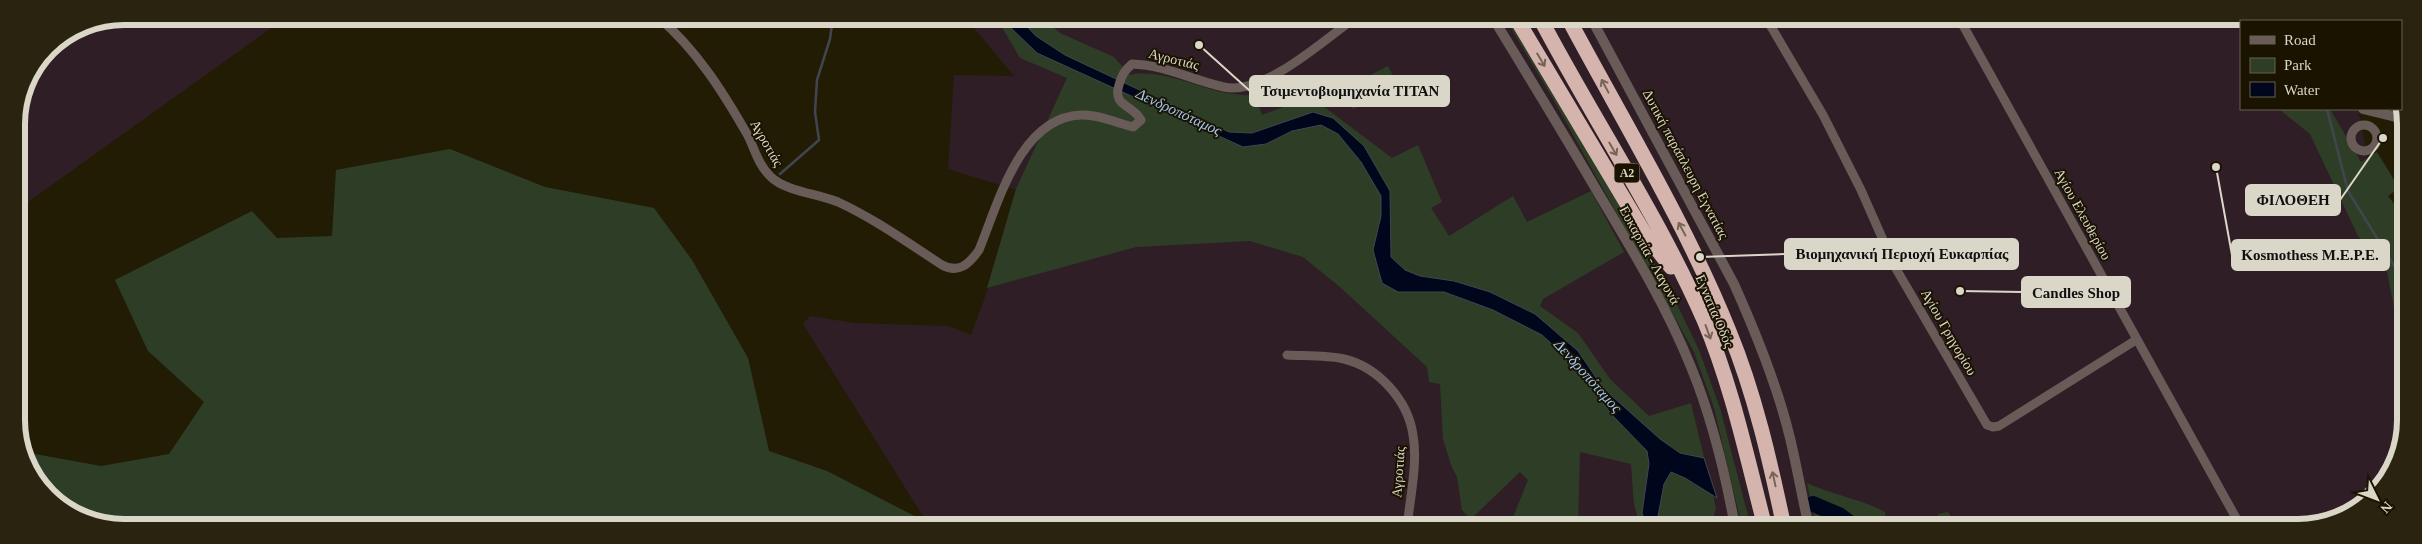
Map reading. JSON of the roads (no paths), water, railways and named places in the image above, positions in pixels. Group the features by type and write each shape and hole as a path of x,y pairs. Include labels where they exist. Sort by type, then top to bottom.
{"highway":[{"path":"1520,25 1645,234 1688,288"},
{"name":"Εγνατία Οδός","path":"1544,25 1660,230 1704,321 1728,386 1763,519"},
{"name":"Εγνατία Οδός","path":"1572,25 1692,249 1716,299 1744,372 1763,433 1782,519"}],"street":[{"name":"Αγροτιάς","path":"666,25 684,42 716,83 748,136 763,169 773,179 836,201 865,215 942,265 956,270 964,267 979,250 1020,155 1040,131 1067,116 1083,114 1132,127 1138,124 1141,120 1138,115 1120,102 1116,93 1123,72 1132,64 1171,70 1226,88 1242,88 1275,75 1345,25"},
{"name":"Ευκαρπία - Λαγυνά","path":"1497,25 1666,311 1690,365 1710,420 1727,484 1734,519"},
{"name":"Δυτική παράπλευρη Εγνατίας","path":"1595,25 1734,284 1749,317 1768,367 1790,437 1807,519"},
{"name":"Αγίου Γρηγορίου","path":"1770,25 1823,116 1860,190 1895,267 1988,425 1993,427 1999,426 2136,340"},
{"name":"Αγίου Ελευθερίου","path":"1963,25 2236,519"},
{"path":"2369,126 2367,110 2396,117"},
{"name":"Αγροτιάς","path":"1287,355 1343,359 1359,364 1382,379 1393,392 1407,417 1413,434 1408,519"}],"water":[{"path":"1008,25 1026,25 1036,36 1065,55 1229,132 1252,133 1313,112 1333,118 1364,146 1390,191 1391,257 1405,270 1420,276 1454,281 1490,292 1535,314 1578,351 1603,388 1660,439 1680,453 1704,458 1717,498 1685,478 1671,472 1664,484 1657,519 1644,519 1642,513 1649,464 1647,451 1612,415 1575,365 1542,335 1493,310 1444,292 1398,292 1382,283 1373,250 1381,216 1381,196 1361,162 1338,134 1321,125 1292,131 1266,144 1243,147 1037,53"}],"waterway":[{"path":"780,174 819,140 815,112 817,80 830,39 832,25"},
{"path":"2327,110 2348,191 2397,271"},
{"name":"Δενδροπόταμος","path":"1813,504 1844,519"}],"place":[{"name":"Τσιμεντοβιομηχανία ΤΙΤΑΝ","path":"1199,45"},
{"name":"ΦΙΛΟΘΕΗ","path":"2383,138"},
{"name":"Kosmothess M.E.P.E.","path":"2216,167"},
{"name":"Βιομηχανική Περιοχή Ευκαρπίας","path":"1700,257"},
{"name":"Candles Shop","path":"1960,291"}]}
